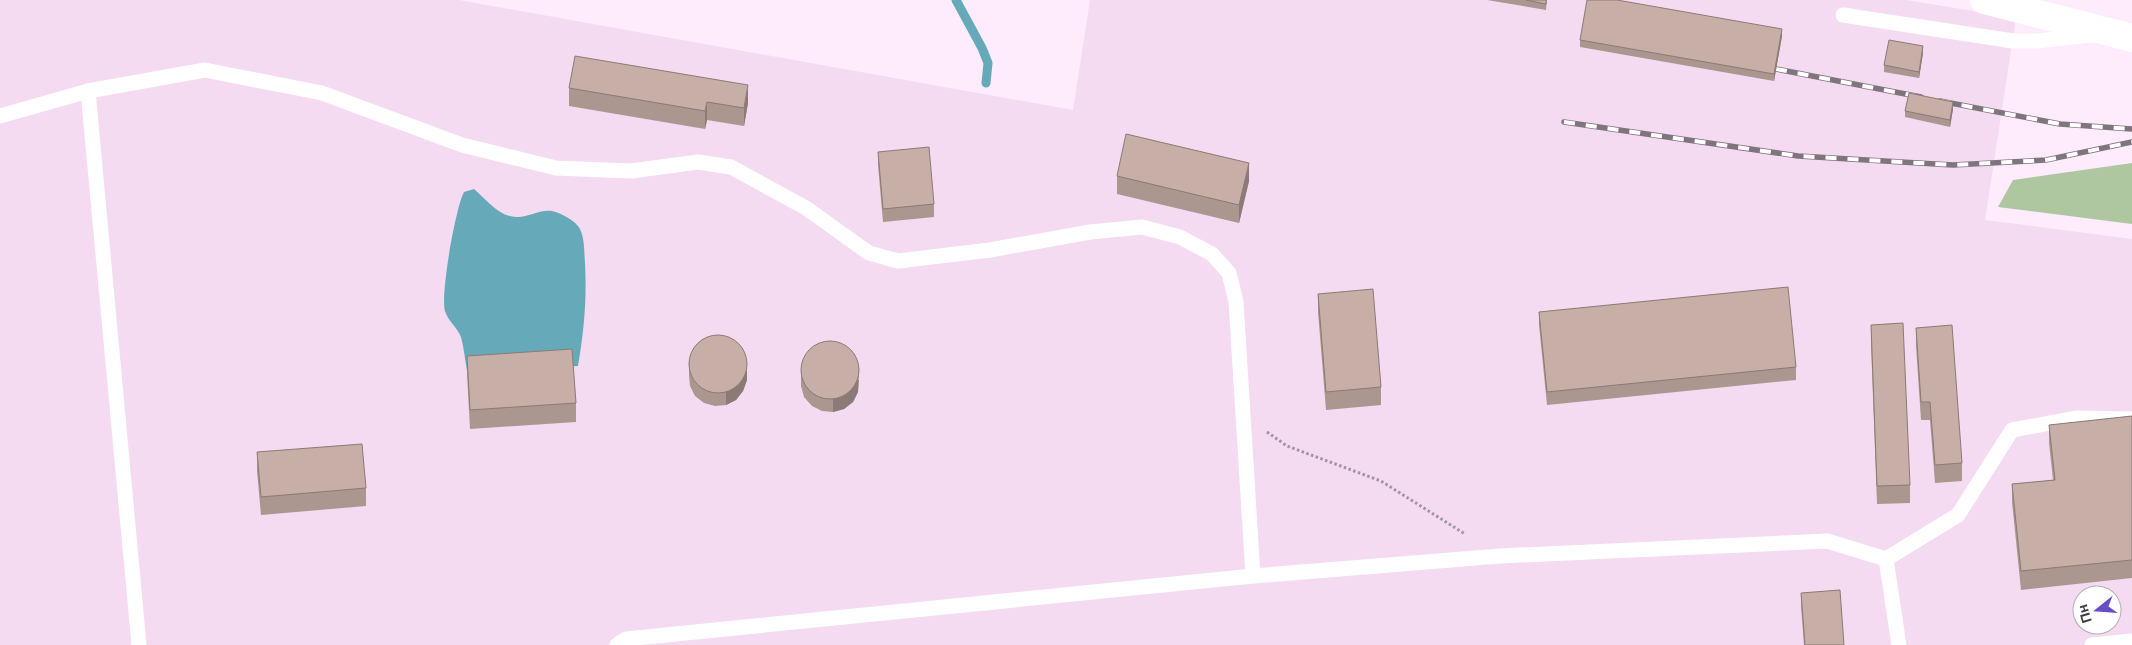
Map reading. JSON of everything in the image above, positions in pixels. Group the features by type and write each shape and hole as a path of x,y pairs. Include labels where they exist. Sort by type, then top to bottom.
{"street":[{"path":"1984,0 2121,35"}],"lane":[{"path":"1843,15 2012,41 2121,35"},
{"path":"0,116 88,91 205,70 322,93 462,145 556,168 631,171 698,162 731,167 806,208 869,254 898,261 990,250 1098,231 1142,228 1180,237 1212,254 1229,273 1236,302 1253,576"},
{"path":"88,91 139,645"},
{"path":"617,645 626,639 1253,576 1500,556 1827,541 1886,559 1958,515 2012,430 2077,418 2132,419"},
{"path":"1886,559 1899,645"},
{"path":"2092,645 2132,642"}],"path":[{"path":"1243,414 1287,446 1380,481 1500,556"}],"shaded area":[{"path":"0,0 459,0 1073,110 1090,0 1906,0 2016,18 1985,220 2132,239 2132,645 0,645"}],"green space":[{"path":"2132,163 2132,224 1998,207 2013,180"}],"water":[{"path":"474,189 494,208 505,215 518,217 543,211 552,211 568,218 580,229 584,246 586,289 578,366 467,371 461,337 446,315 444,302 447,270 457,214 464,192"}],"building":[{"path":"1526,0 1546,0 1546,4"},
{"path":"1587,0 1617,0 1782,29 1774,74 1580,40"},
{"path":"1889,40 1923,46 1919,72 1884,65"},
{"path":"575,56 748,85 744,108 707,102 705,111 569,88"},
{"path":"1909,93 1953,102 1950,120 1905,111"},
{"path":"1126,134 1249,163 1239,205 1117,176"},
{"path":"929,147 934,204 883,209 878,152"},
{"path":"1788,287 1796,367 1547,392 1539,312"},
{"path":"1373,289 1381,387 1326,392 1318,294"},
{"path":"1903,323 1910,485 1877,486 1871,325"},
{"path":"1952,325 1962,463 1935,465 1930,402 1921,402 1916,328"},
{"path":"718,335 734,340 742,348 747,364 742,380 734,388 718,393 702,388 694,380 689,364 694,348 702,340"},
{"path":"830,341 841,343 854,354 859,370 857,381 846,394 830,399 819,397 806,386 801,370 803,359 814,346"},
{"path":"572,349 576,403 470,410 467,356"},
{"path":"2132,416 2132,560 2021,571 2012,484 2055,480 2049,425"},
{"path":"362,444 366,488 261,497 257,452"},
{"path":"1840,590 1844,645 1805,645 1801,593"}],"waterway":[{"path":"956,0 988,63 986,83"}],"railway":[{"path":"1776,69 1921,97"},
{"path":"1940,101 2060,124 2132,129"},
{"path":"1564,122 1798,156 1953,165 2046,160 2132,142"}]}
